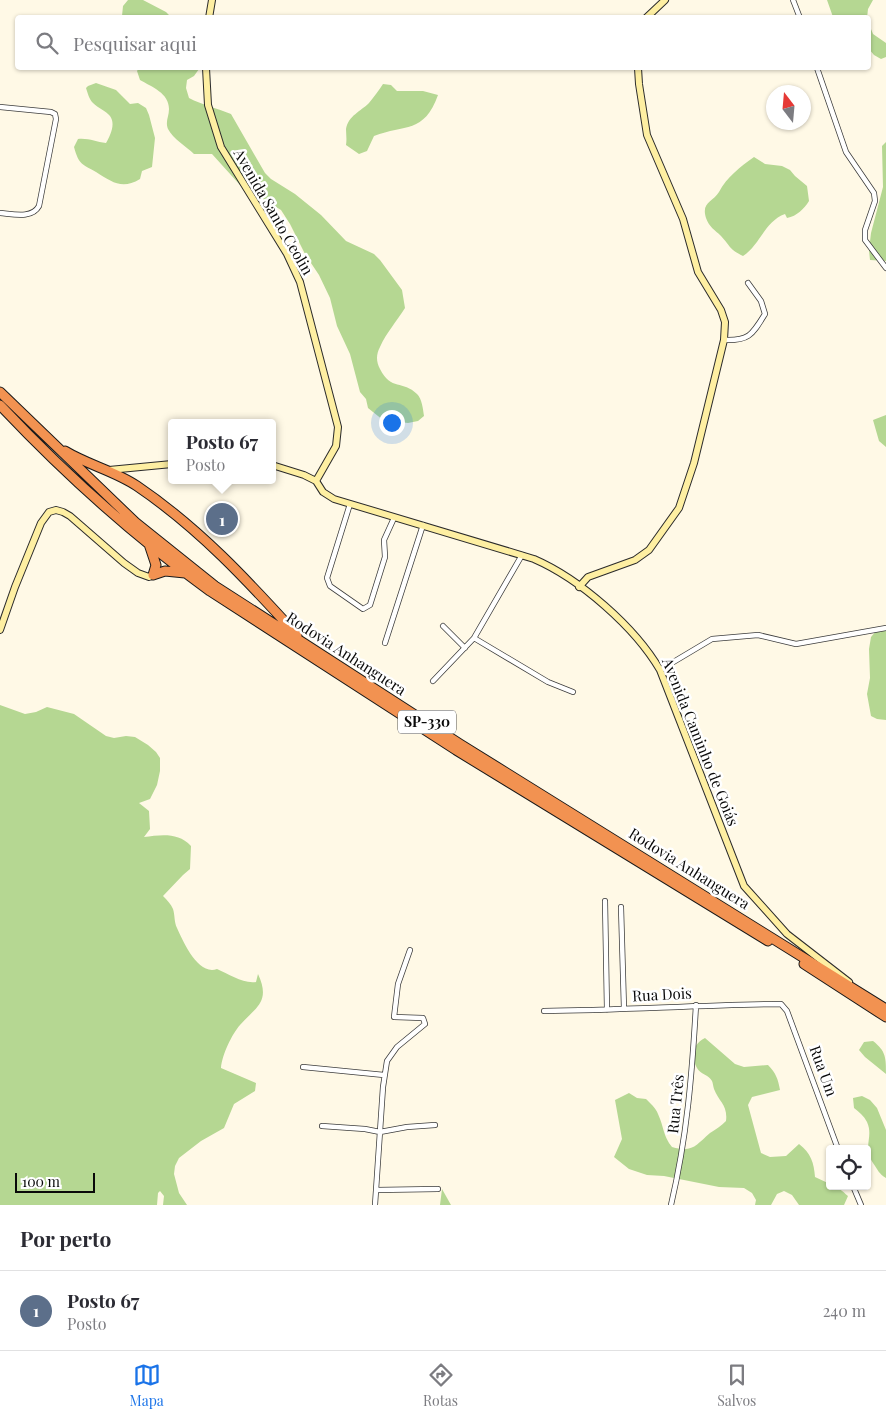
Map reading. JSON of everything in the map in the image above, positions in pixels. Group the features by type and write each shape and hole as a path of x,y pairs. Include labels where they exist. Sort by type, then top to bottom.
{"highway":[{"name":"Rodovia Anhanguera","path":"0,392 134,522 215,586 460,744 886,1009"},
{"name":"Rodovia Anhanguera","path":"0,405 36,444 149,544 210,591 456,750 769,942 886,1017"},
{"path":"48,439 76,458 126,479 137,486 210,544 233,565 306,644"},
{"path":"149,544 156,564 153,575"},
{"path":"153,575 165,571 185,573"}],"street":[{"path":"210,15 212,0"},
{"path":"649,15 665,0"},
{"path":"793,0 799,15"},
{"name":"Avenida Santo Ceolin","path":"206,70 208,105 221,147 288,257 300,282 309,311 338,427 336,446 316,481"},
{"path":"579,587 588,577 635,560 649,550 679,508 694,463 724,340 725,322 721,310 698,272 683,219 647,135 638,70"},
{"path":"818,70 846,152 874,193 875,202 865,230 865,240 886,268"},
{"path":"0,107 51,112 55,114 56,120 39,206 30,214 0,213"},
{"path":"724,340 744,339 756,329 765,314 761,301 748,283"},
{"path":"104,470 168,464"},
{"name":"Avenida Caminho de Goiás","path":"276,466 316,481 323,492 334,499 544,563 579,587 631,630 660,670 744,886 787,934 874,1001"},
{"path":"350,504 327,582 364,609 370,605 385,557 384,540 394,518"},
{"path":"0,630 38,532 45,517 50,512 56,510 70,516 112,554 138,573 149,577 153,575"},
{"path":"385,643 423,526"},
{"path":"434,681 474,638 522,555"},
{"path":"443,626 465,648"},
{"path":"660,670 712,639 758,635 796,644 886,628"},
{"path":"474,638 548,682 573,692"},
{"path":"605,901 607,1010"},
{"path":"621,907 624,1009"},
{"path":"375,1205 384,1076 387,1061 397,1046 424,1024 423,1018 394,1017 398,984 410,950"},
{"name":"Rua Dois","path":"544,1011 781,1004"},
{"name":"Rua Um","path":"781,1004 788,1011 837,1145"},
{"name":"Rua Três","path":"671,1205 679,1171 690,1096 696,1006"},
{"path":"303,1067 384,1076"},
{"path":"322,1126 380,1132 406,1127 435,1125"},
{"path":"376,1190 438,1189"},
{"path":"855,1190 861,1205"}],"green space":[{"path":"128,0 143,0 169,15 122,15 123,6"},
{"path":"827,0 873,0 867,15 832,15"},
{"path":"871,29 873,34 886,43 886,57 881,59 871,51"},
{"path":"198,70 194,76 187,80 186,88 189,98 231,114 265,173 271,179 295,194 321,215 346,241 374,254 380,260 402,290 405,308 382,342 378,352 378,364 388,380 407,387 419,396 424,416 418,421 408,423 383,420 368,408 366,399 360,392 350,354 337,326 330,298 319,275 281,210 240,185 212,154 194,154 173,136 167,126 169,109 166,99 159,91 140,80 137,71"},
{"path":"96,83 116,90 130,104 138,103 146,108 149,115 155,138 152,167 142,171 140,179 134,182 122,184 112,182 79,161 74,147 78,139 106,143 112,130 112,119 110,116 90,100 86,88"},
{"path":"383,84 391,85 397,91 423,91 438,95 433,107 420,122 374,136 367,151 359,154 346,145 347,124 352,117 369,103"},
{"path":"886,142 886,261 870,260 871,233 883,187 882,146"},
{"path":"754,157 765,164 782,166 790,170 807,186 809,201 794,216 787,218 785,214 772,222 754,246 743,256 733,249 710,226 706,218 705,209 706,205 717,195 730,177"},
{"path":"886,415 886,447 879,441 873,420"},
{"path":"886,625 886,720 871,716 867,694 870,678 869,649 871,637 876,631"},
{"path":"0,705 25,714 47,707 74,714 106,736 114,738 135,737 156,752 160,758 157,785 150,799 139,803 149,811 150,829 144,837 175,836 191,846 190,869 163,896 173,909 177,928 192,956 204,967 210,970 217,969 241,980 251,982 256,982 258,974 262,983 263,991 260,1003 234,1034 225,1051 221,1068 256,1083 255,1091 234,1104 224,1128 201,1141 179,1158 174,1174 179,1193 187,1205 163,1205 164,1196 160,1191 158,1193 157,1205 0,1205"},
{"path":"705,1038 735,1064 744,1067 768,1065 771,1068 776,1076 780,1090 752,1097 748,1105 761,1153 770,1157 786,1156 799,1144 811,1159 815,1177 826,1182 826,1190 840,1190 848,1196 844,1205 799,1205 792,1195 784,1191 777,1194 771,1205 755,1205 756,1200 752,1193 744,1188 719,1187 664,1176 647,1175 629,1169 614,1157 622,1139 615,1100 629,1093 637,1098 646,1099 654,1108 672,1147 685,1149 694,1147 726,1121 726,1111 714,1089 712,1081 698,1070 695,1064 693,1055 695,1047"},
{"path":"873,1041 881,1048 884,1055 886,1074 859,1050 864,1042"},
{"path":"862,1096 870,1100 877,1108 886,1130 886,1178 879,1172 871,1159 871,1145 868,1145 869,1128 863,1116 854,1108 853,1098"},
{"path":"442,1189 451,1205 440,1205"}],"place":[{"name":"Posto 67","path":"222,519"}]}
